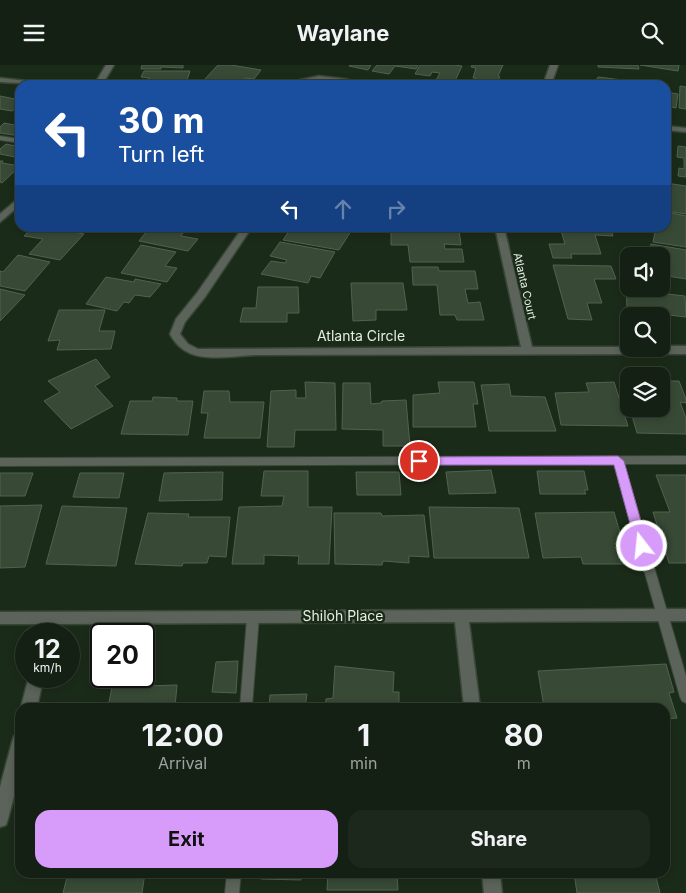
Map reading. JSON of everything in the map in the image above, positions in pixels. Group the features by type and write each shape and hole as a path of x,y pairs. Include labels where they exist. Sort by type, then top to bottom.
{"street":[{"path":"101,80 110,65"},
{"path":"549,80 554,65"},
{"path":"309,80 322,78 333,80"},
{"path":"0,81 15,82"},
{"path":"671,128 686,130"},
{"path":"0,219 15,205"},
{"path":"0,208 10,210"},
{"name":"Atlanta Circle","path":"245,232 201,295 180,321 175,334 180,345 192,351 207,353 256,351 686,350"},
{"name":"Atlanta Court","path":"500,232 527,350"},
{"name":"Shiloh Place","path":"0,618 686,615"},
{"path":"461,616 472,703"},
{"path":"51,623 52,618"},
{"path":"30,703 34,688"},
{"path":"0,819 15,761"},
{"path":"492,878 493,893"}],"lane":[{"path":"0,138 15,140"},
{"path":"618,461 686,697"},
{"path":"0,462 686,461"},
{"path":"246,703 253,617"},
{"path":"232,893 234,878"}],"building":[{"path":"142,65 183,65 183,68 161,67 161,69 141,69"},
{"path":"218,65 231,65 261,70 254,79 204,80"},
{"path":"350,65 371,65 368,70"},
{"path":"377,65 418,65 416,69 395,66 389,74 372,71"},
{"path":"420,65 462,66 455,80 436,80 440,73 432,72 430,76 415,74"},
{"path":"472,65 503,65 498,80 475,80 476,78 473,78 476,68 471,67"},
{"path":"598,65 638,65 639,69 598,67"},
{"path":"640,65 679,65 678,71"},
{"path":"144,71 190,71 187,80 148,80 149,78 141,77"},
{"path":"598,77 623,80 596,80"},
{"path":"680,86 686,87 686,109 679,108"},
{"path":"671,93 678,94 676,108 671,107"},
{"path":"0,96 15,99 15,109 12,111 0,109"},
{"path":"4,123 15,125 15,135 0,133 0,127"},
{"path":"6,144 15,146 15,157 0,154 0,149"},
{"path":"678,146 686,147 686,177 678,176 679,168 684,169 684,158 677,157"},
{"path":"0,161 15,165 15,171 2,183 0,182"},
{"path":"671,184 686,186 686,214 671,212"},
{"path":"671,213 686,216 686,247 653,242 655,232 671,232"},
{"path":"28,232 74,232 84,234 60,260 29,254 43,239 24,236"},
{"path":"146,232 184,232 181,236 198,239 188,251 139,241"},
{"path":"289,232 350,232 339,250 283,240"},
{"path":"391,232 459,232 461,245 444,244 445,249 462,249 464,262 410,262 408,245 391,245"},
{"path":"561,232 612,232 613,236 595,235 601,254 571,254 572,258 553,258 549,244 565,244"},
{"path":"280,242 335,252 320,278 311,276 308,283 261,274 271,261 285,263 287,260 270,256"},
{"path":"651,244 668,247 650,247"},
{"path":"141,245 176,252 165,266 177,268 167,282 121,273"},
{"path":"670,247 686,250 686,279 670,276"},
{"path":"18,255 50,262 25,291 0,286 0,271 3,272"},
{"path":"553,265 611,266 616,279 594,279 602,303 587,303 592,320 568,319"},
{"path":"412,267 438,267 439,271 475,271 478,289 465,289 468,303 480,302 484,320 457,320 455,315 440,315 437,285 413,285"},
{"path":"106,277 134,282 135,279 161,284 150,297 135,295 129,303 124,302 117,311 86,304"},
{"path":"351,283 403,283 407,310 376,310 376,320 353,321"},
{"path":"258,287 298,287 299,313 287,313 287,322 240,322 243,308 256,308"},
{"path":"0,289 25,295 0,321"},
{"path":"670,294 685,296 686,317 670,315 670,307 627,307 627,297 670,297"},
{"path":"59,310 105,310 99,331 115,331 111,349 57,350 60,340 48,341"},
{"path":"96,359 110,377 95,386 113,406 71,429 44,401 60,392 48,381"},
{"path":"670,381 679,381 686,399 686,403 680,402 686,418 686,434 637,433 632,417 670,417"},
{"path":"305,382 335,383 336,430 295,430 294,447 267,447 271,391 296,390 296,398 306,398"},
{"path":"438,382 474,382 478,404 473,404 476,427 413,427 413,395 440,393"},
{"path":"614,382 620,401 620,417 625,417 628,426 561,425 555,393 589,392 586,383"},
{"path":"343,383 370,383 371,404 381,403 382,401 406,400 410,446 383,446 383,430 342,429"},
{"path":"509,384 511,396 545,397 556,431 489,431 481,385"},
{"path":"204,391 229,391 230,402 264,402 260,438 204,438 208,413 201,413"},
{"path":"153,397 177,398 177,401 193,401 188,435 121,434 130,401 152,401"},
{"path":"491,470 496,493 449,494 446,472"},
{"path":"264,471 308,471 308,507 332,507 329,564 298,564 299,556 264,555 264,564 232,564 239,507 282,506 284,496 261,496"},
{"path":"537,471 584,471 588,490 584,490 586,494 540,494"},
{"path":"223,472 222,500 159,501 164,473"},
{"path":"356,472 399,472 401,495 357,495"},
{"path":"0,473 33,473 25,496 0,496"},
{"path":"80,473 124,473 119,498 73,497"},
{"path":"656,475 686,475 686,563 669,563 653,512 670,512"},
{"path":"42,505 25,567 0,568 0,506"},
{"path":"62,506 127,508 116,566 46,564"},
{"path":"429,507 519,508 529,558 434,558"},
{"path":"614,512 629,564 583,564 581,557 543,558 535,513"},
{"path":"148,513 189,514 188,517 230,517 226,557 209,556 207,563 183,563 182,566 135,564"},
{"path":"334,513 381,513 382,516 424,515 429,557 409,556 409,563 383,561 382,565 335,564"},
{"path":"238,661 236,693 212,692 216,662"},
{"path":"666,664 674,692 669,693 677,718 670,719 670,703 543,703 538,671"},
{"path":"335,666 394,672 393,692 399,692 399,703 326,703 326,699 333,698"},
{"path":"177,685 175,703 109,703 112,688 155,688 155,686"},
{"path":"307,694 306,703 269,703 270,695"},
{"path":"67,878 144,878 142,893 63,893"},
{"path":"301,878 301,880 261,879"},
{"path":"328,878 397,878 398,890 327,890"},
{"path":"575,878 656,878 660,893 577,893"}],"route":[{"path":"419,461 618,461 642,546"}]}
